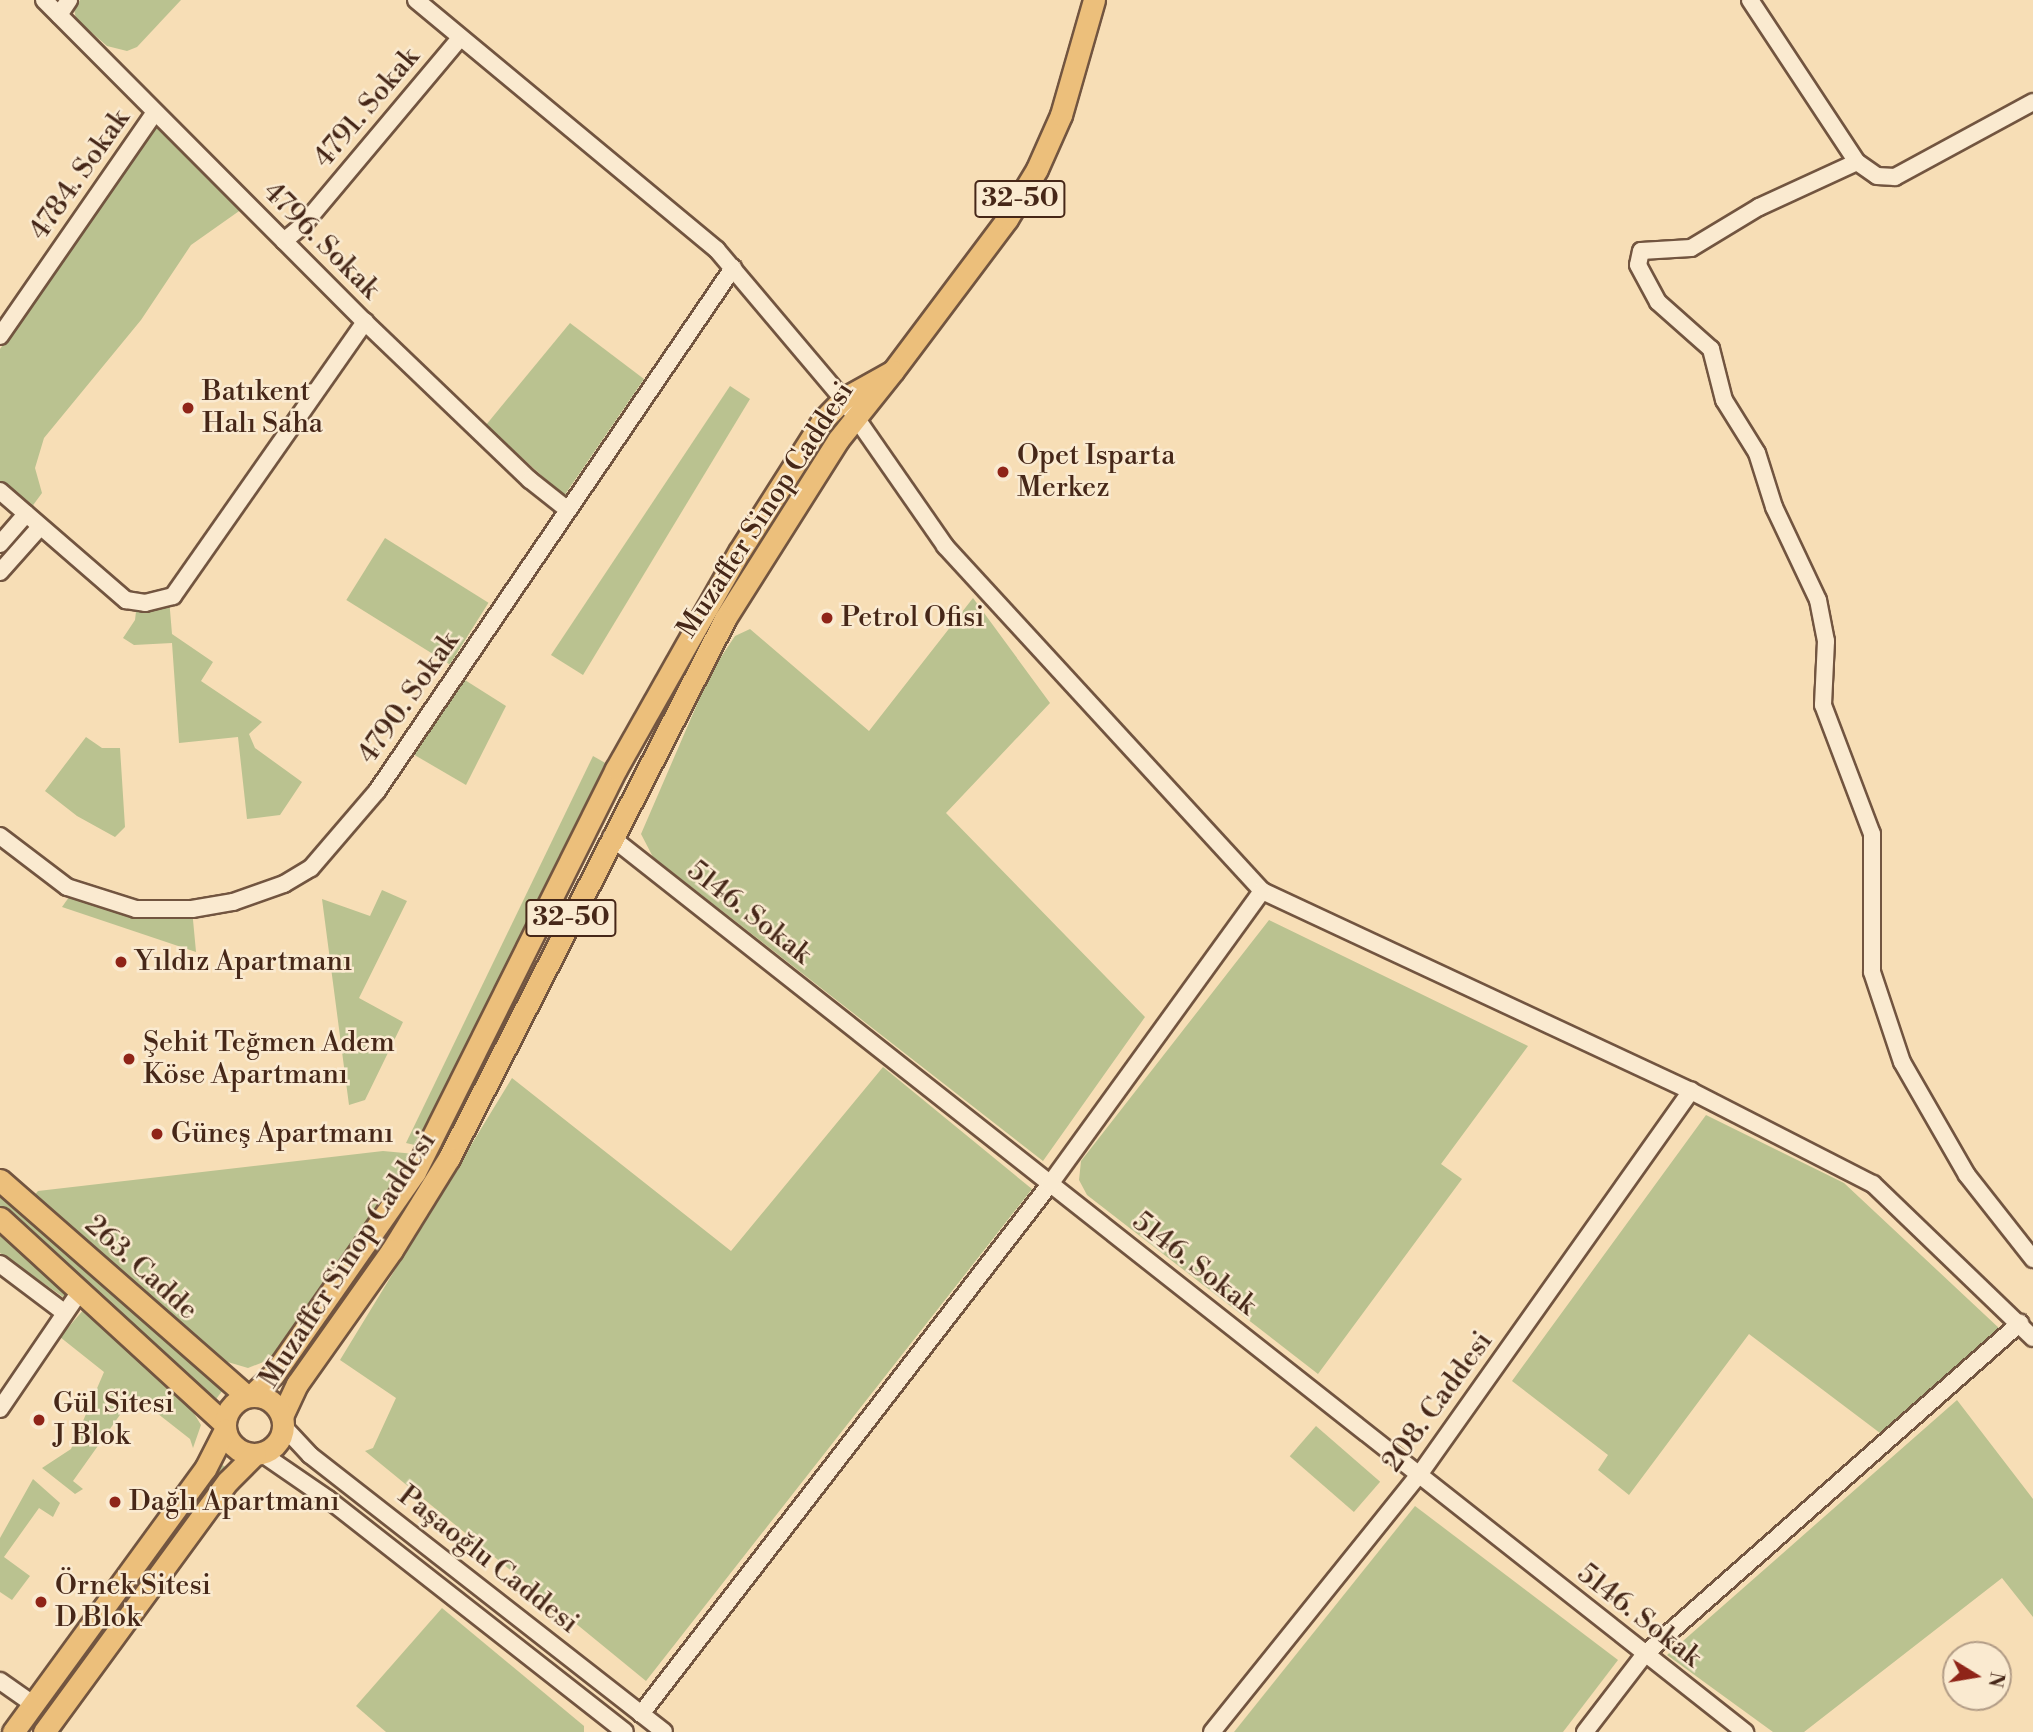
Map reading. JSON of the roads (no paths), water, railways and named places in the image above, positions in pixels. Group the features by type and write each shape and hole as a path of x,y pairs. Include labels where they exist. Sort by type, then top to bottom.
{"main road":[{"name":"Muzaffer Sinop Caddesi","path":"249,1396 272,1376 415,1172 616,769 689,636 822,421 849,408 893,371 989,244 1037,169 1062,115 1094,0"},
{"name":"Muzaffer Sinop Caddesi","path":"283,1421 297,1384 392,1250 449,1158 611,837 725,619 849,408"},
{"name":"263. Cadde","path":"0,1180 249,1396"},
{"name":"263. Cadde","path":"0,1218 81,1290 225,1427"},
{"path":"13,1732 205,1469 234,1402 249,1396 270,1400 283,1421 276,1444 258,1453 228,1481 44,1732"},
{"path":"225,1427 232,1445 258,1453"}],"street":[{"name":"4796. Sokak","path":"44,0 365,322 523,474 568,510"},
{"path":"59,15 69,0"},
{"path":"416,0 682,217 733,268 849,408 903,490 961,565 1262,891 1691,1091 1873,1184 2033,1338"},
{"path":"1751,0 1857,162 1877,176 1890,178 2033,102"},
{"name":"4791. Sokak","path":"284,241 304,224 460,38"},
{"name":"4784. Sokak","path":"0,336 155,112"},
{"path":"1857,162 1759,207 1691,248 1642,251 1638,265 1658,302 1711,349 1724,400 1754,447 1774,507 1818,600 1826,641 1823,705 1872,834 1872,972 1902,1062 1967,1175 2033,1259"},
{"name":"4790. Sokak","path":"0,836 58,882 126,908 210,907 295,878 327,852 377,791 733,268"},
{"path":"0,491 125,600 145,603 169,598 186,584 365,322"},
{"path":"0,544 26,514"},
{"path":"0,572 40,527"},
{"name":"5146. Sokak","path":"611,837 1644,1655 1745,1732"},
{"path":"641,1714 1050,1184 1262,891"},
{"name":"208. Caddesi","path":"1212,1732 1419,1475 1691,1091"},
{"path":"0,1264 65,1313"},
{"path":"0,1409 81,1290"},
{"path":"1585,1732 1644,1655 2020,1323"},
{"name":"Paşaoğlu Caddesi","path":"283,1421 300,1446 664,1732"},
{"name":"Paşaoğlu Caddesi","path":"258,1453 328,1499 623,1732"},
{"path":"0,1681 33,1704"}],"place":[{"name":"Batıkent Halı Saha","path":"188,408"},
{"name":"Opet Isparta Merkez","path":"1003,472"},
{"name":"Petrol Ofisi","path":"827,618"},
{"name":"Yıldız Apartmanı","path":"121,962"},
{"name":"Şehit Teğmen Adem Köse Apartmanı","path":"129,1059"},
{"name":"Güneş Apartmanı","path":"157,1134"},
{"name":"Gül Sitesi J Blok","path":"39,1420"},
{"name":"Dağlı Apartmanı","path":"115,1502"},
{"name":"Örnek Sitesi D Blok","path":"41,1602"}]}
